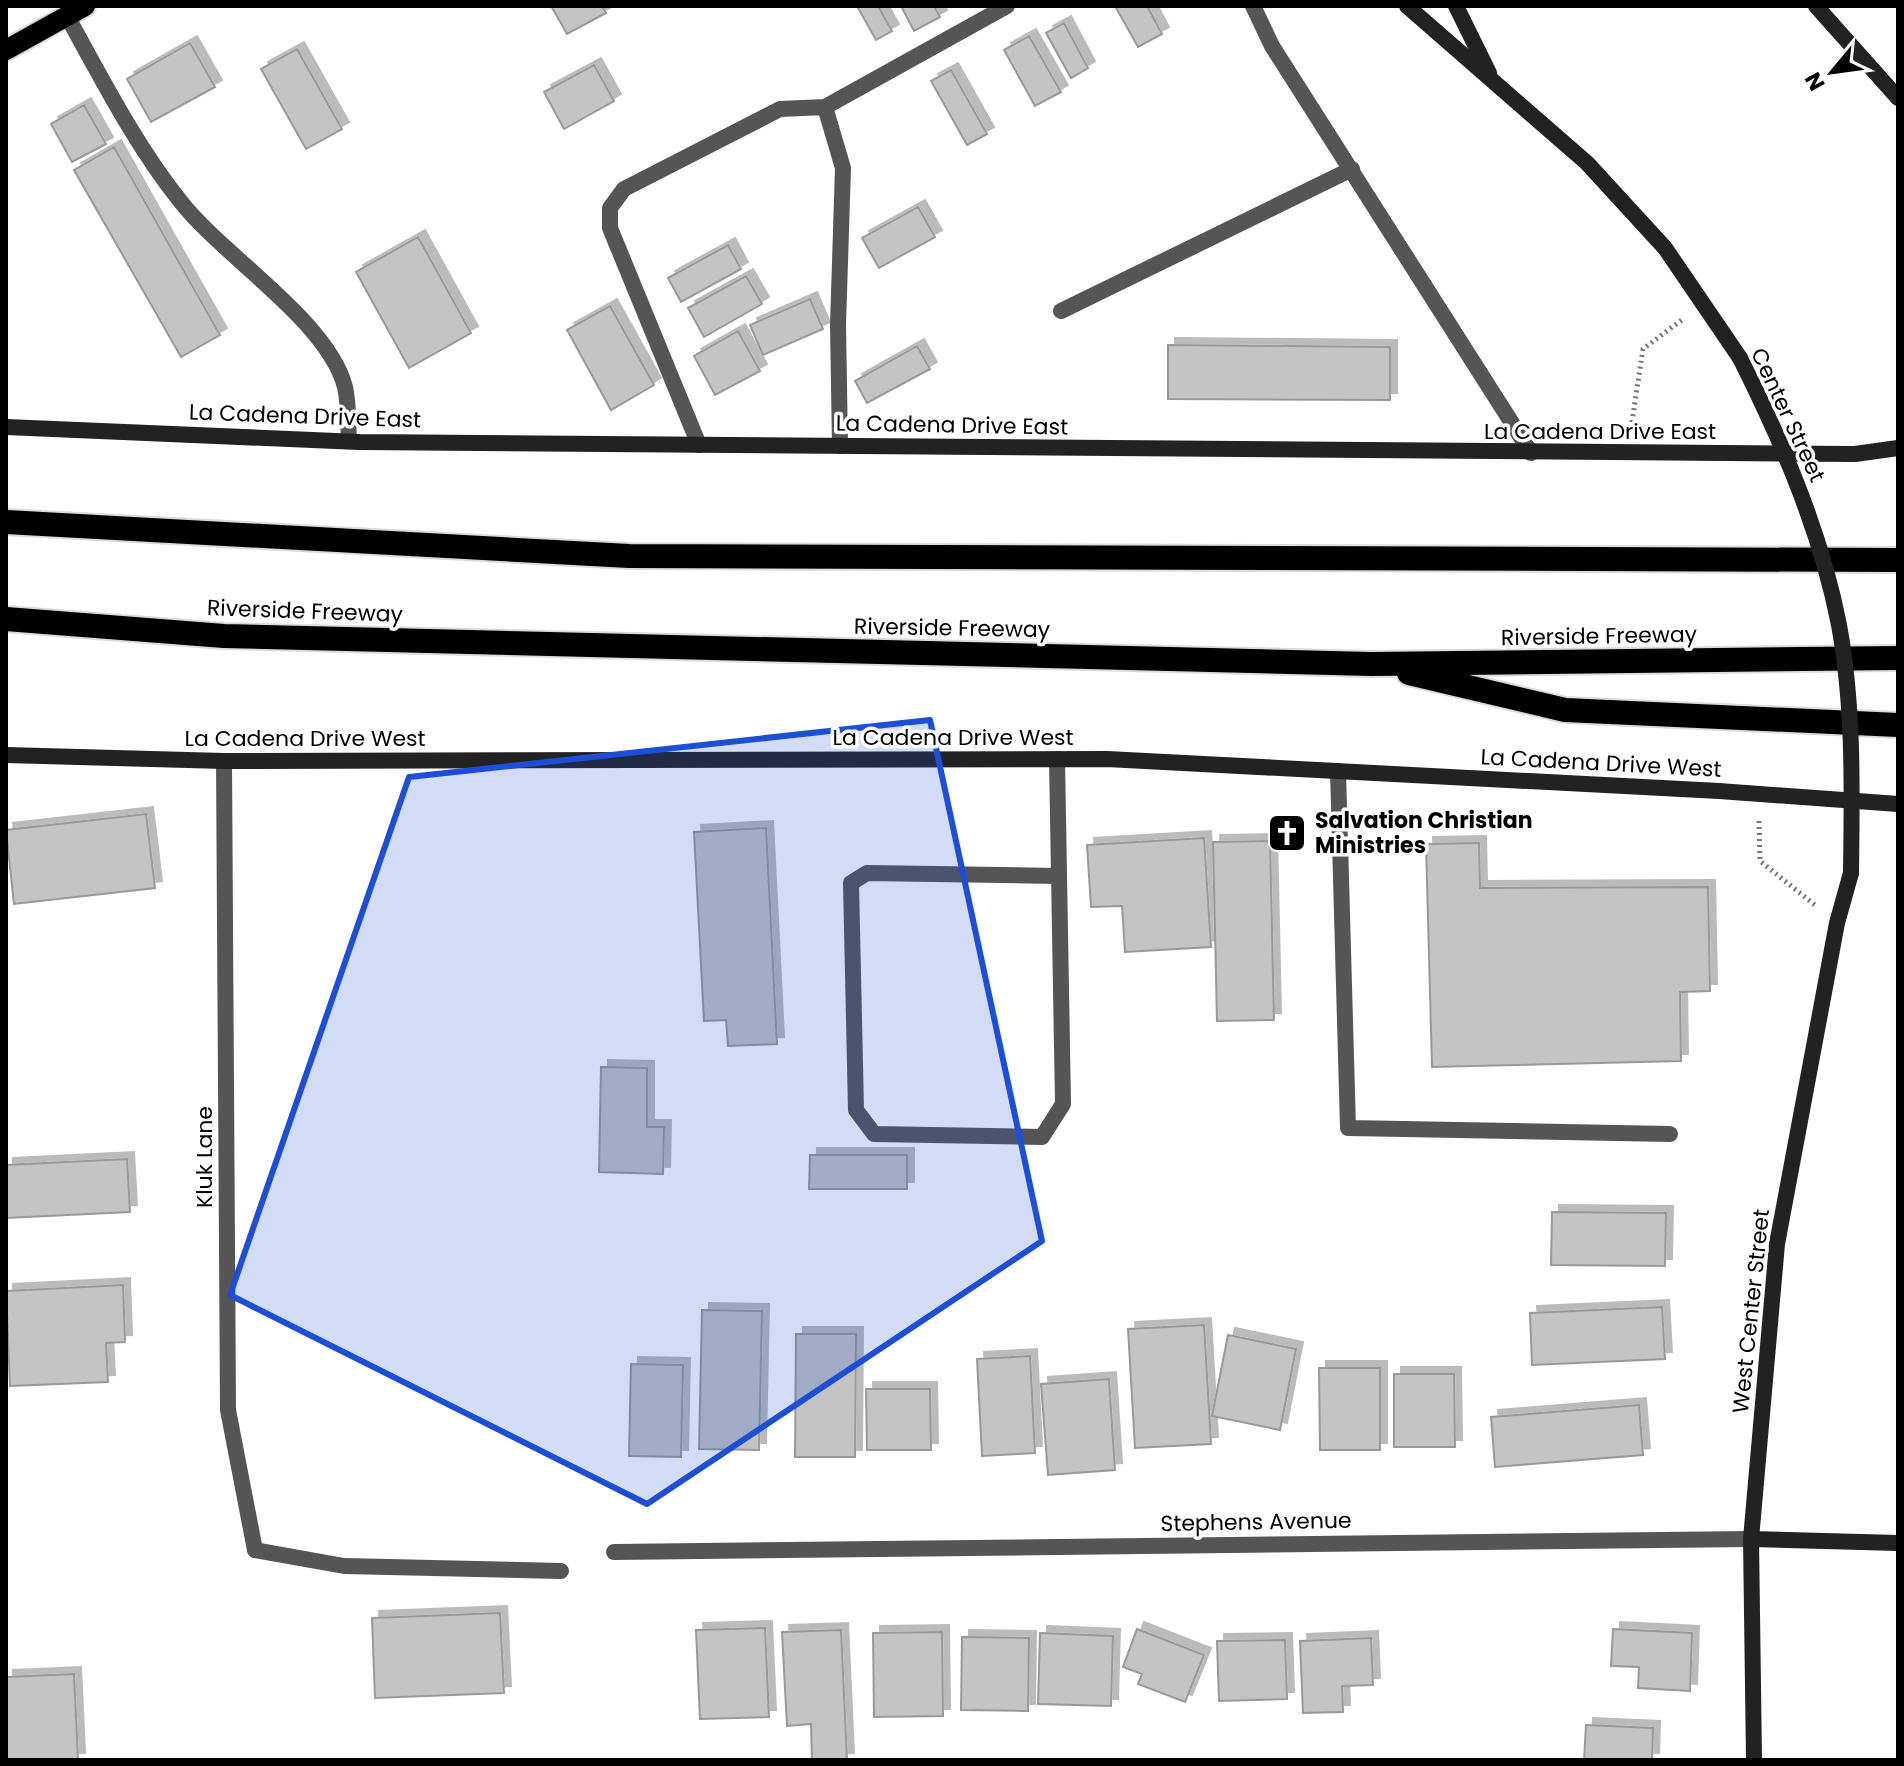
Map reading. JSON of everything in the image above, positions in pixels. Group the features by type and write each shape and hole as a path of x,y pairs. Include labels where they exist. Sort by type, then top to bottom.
{"highway":[{"path":"6,522 629,556 1898,560"},
{"name":"Riverside Freeway","path":"6,619 224,636 1372,664 1898,658"},
{"path":"1372,664 1565,710 1898,725"}],"main road":[{"name":"Center Street","path":"1407,6 1587,163 1665,248 1740,358 1778,434 1807,512 1838,624 1852,740 1851,873"},
{"path":"1456,6 1496,84"},
{"path":"1816,6 1898,98"},
{"path":"6,50 76,11"},
{"name":"La Cadena Drive East","path":"6,427 349,441 699,445 1855,454 1898,448"},
{"name":"La Cadena Drive West","path":"6,755 224,761 1057,759 1338,771 1898,804"},
{"name":"West Center Street","path":"1754,1760 1751,1539 1777,1244 1837,923 1851,873"},
{"name":"Stephens Avenue","path":"1751,1539 1898,1543"}],"street":[{"path":"699,445 610,228 610,208 624,189 780,109 825,107 1007,6"},
{"path":"1253,6 1272,46 1531,453"},
{"path":"76,11 132,128 183,205 284,303 331,356 345,386 349,441"},
{"path":"825,107 843,168 838,325 840,446"},
{"path":"1061,311 1352,169"},
{"path":"1057,759 1063,1104 1042,1137 874,1134 856,1110 851,883 867,873 1058,876"},
{"name":"Kluk Lane","path":"224,761 228,1410 255,1550 344,1566 561,1571"},
{"path":"1338,771 1348,1128 1670,1134"},
{"name":"Stephens Avenue","path":"614,1552 1751,1539"}],"path":[{"path":"1627,452 1643,349 1703,304"},
{"path":"1758,794 1760,861 1837,923"}],"highlighted area":[{"path":"930,720 1042,1241 647,1504 230,1295 409,777"}],"building":[{"path":"551,6 602,6 606,13 567,34"},
{"path":"857,6 878,6 892,31 876,40"},
{"path":"901,6 934,6 940,17 914,31"},
{"path":"1115,6 1147,6 1162,34 1138,47"},
{"path":"1064,23 1088,68 1071,78 1046,33"},
{"path":"1029,36 1061,92 1035,106 1004,50"},
{"path":"190,43 215,87 151,122 127,79"},
{"path":"297,49 342,129 306,149 261,69"},
{"path":"594,65 614,101 564,129 544,92"},
{"path":"951,70 987,134 967,145 931,81"},
{"path":"84,105 106,144 72,162 51,124"},
{"path":"114,147 220,335 181,357 74,170"},
{"path":"918,207 935,237 879,268 862,238"},
{"path":"418,237 471,333 409,368 356,272"},
{"path":"728,245 741,269 681,302 668,278"},
{"path":"746,276 762,304 704,337 688,308"},
{"path":"810,299 823,329 763,355 750,325"},
{"path":"610,306 654,385 611,410 567,330"},
{"path":"738,331 760,371 715,395 694,356"},
{"path":"1168,345 1390,347 1390,400 1168,399"},
{"path":"917,346 930,369 867,403 855,381"},
{"path":"146,814 155,888 14,904 6,830"},
{"path":"766,828 777,1044 728,1046 726,1020 704,1021 694,832"},
{"path":"1204,838 1211,947 1125,952 1122,906 1091,907 1087,845"},
{"path":"1270,841 1274,1020 1217,1021 1213,842"},
{"path":"1479,843 1480,888 1708,887 1710,991 1680,992 1681,1061 1432,1067 1426,844"},
{"path":"601,1067 647,1068 647,1127 664,1127 663,1174 599,1172"},
{"path":"810,1155 907,1155 907,1189 809,1189"},
{"path":"127,1159 130,1212 6,1218 6,1165"},
{"path":"1552,1212 1666,1213 1665,1266 1551,1265"},
{"path":"123,1285 125,1342 106,1343 108,1382 10,1386 6,1291"},
{"path":"1662,1307 1665,1359 1532,1365 1530,1313"},
{"path":"702,1310 762,1311 759,1450 699,1449"},
{"path":"1204,1325 1211,1444 1135,1448 1128,1329"},
{"path":"796,1334 856,1334 855,1457 795,1457"},
{"path":"1228,1335 1296,1349 1280,1430 1212,1416"},
{"path":"1030,1356 1035,1453 982,1456 977,1359"},
{"path":"631,1364 683,1365 681,1457 629,1456"},
{"path":"1319,1368 1380,1368 1380,1450 1320,1450"},
{"path":"1394,1374 1454,1374 1455,1447 1394,1447"},
{"path":"1109,1379 1115,1470 1048,1475 1041,1384"},
{"path":"866,1389 930,1389 931,1450 867,1450"},
{"path":"1639,1405 1643,1455 1495,1467 1491,1417"},
{"path":"500,1613 504,1693 375,1698 372,1618"},
{"path":"765,1628 769,1717 700,1719 696,1630"},
{"path":"1137,1629 1204,1655 1185,1702 1138,1684 1142,1674 1123,1667"},
{"path":"1613,1629 1692,1633 1690,1691 1638,1688 1639,1667 1611,1666"},
{"path":"841,1630 847,1760 812,1760 811,1724 787,1726 782,1632"},
{"path":"942,1632 943,1716 874,1717 873,1633"},
{"path":"1040,1633 1113,1636 1111,1706 1038,1704"},
{"path":"962,1637 1029,1638 1028,1711 961,1710"},
{"path":"1371,1638 1373,1685 1342,1686 1343,1712 1303,1713 1300,1641"},
{"path":"1285,1640 1287,1699 1219,1701 1217,1641"},
{"path":"74,1674 78,1760 6,1760 6,1677"},
{"path":"1586,1725 1653,1728 1652,1760 1584,1760"}],"place":[{"name":"Salvation Christian Ministries","path":"1287,833"}]}
